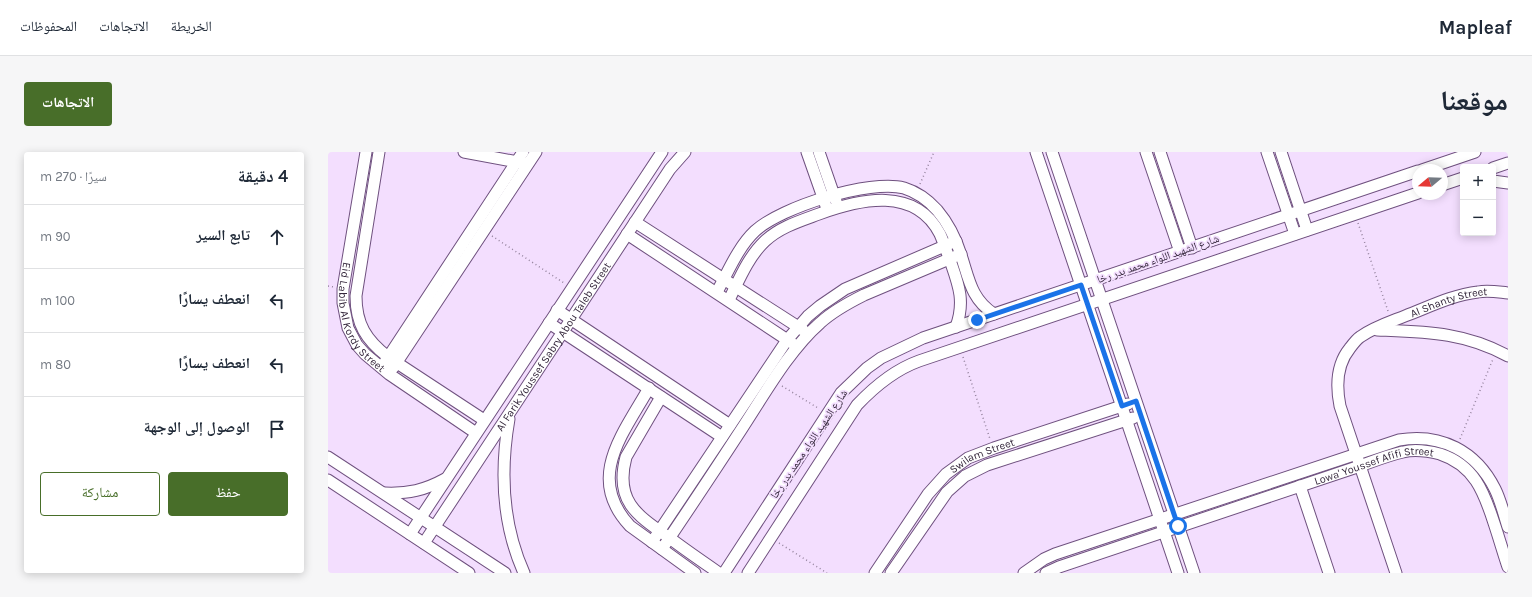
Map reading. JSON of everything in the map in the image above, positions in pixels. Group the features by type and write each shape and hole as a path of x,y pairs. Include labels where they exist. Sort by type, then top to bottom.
{"street":[{"name":"Eid Labib Al Kordy Street","path":"366,152 343,289 345,317 352,338 365,354 385,371 476,433"},
{"name":"Eid Labib Al Kordy Street","path":"379,152 356,296 358,317 367,337 392,360 484,420"},
{"path":"464,152 528,164"},
{"path":"385,371 523,152"},
{"path":"392,360 484,231 528,164 533,152"},
{"name":"Al Farik Youssef Sabry Abou Taleb Street","path":"410,534 662,152"},
{"name":"Al Farik Youssef Sabry Abou Taleb Street","path":"424,543 670,169 685,152"},
{"path":"807,152 829,197"},
{"path":"819,152 833,209"},
{"path":"1028,152 1037,157 1178,573"},
{"path":"1052,152 1194,573"},
{"path":"1146,152 1180,252"},
{"path":"1160,152 1192,248"},
{"path":"1281,152 1307,230"},
{"path":"1440,164 1475,152"},
{"path":"1270,153 1295,234"},
{"path":"1496,167 1508,163"},
{"name":"شارع الشهيد اللواء محمد بدر رخا","path":"724,573 827,414 853,380 866,368 881,358 923,338 1412,173"},
{"path":"1448,183 1460,180"},
{"path":"1496,181 1508,183"},
{"path":"716,292 746,241 760,228 781,215 829,197 875,186 903,188 916,193 928,201 948,225 961,254 975,296 983,306 994,314"},
{"name":"شارع الشهيد اللواء محمد بدر رخا","path":"749,572 858,405 883,380 899,370 915,362 1412,195"},
{"path":"729,300 756,250 775,233 786,226 833,209 874,200 893,201 905,203 922,213 932,222 939,234 950,259 961,297 961,312 956,327"},
{"path":"781,215 786,226"},
{"path":"635,222 808,334"},
{"path":"627,234 729,300 797,347"},
{"path":"746,241 756,250"},
{"path":"652,542 787,340 798,327 820,306 845,290 956,241"},
{"path":"662,549 797,347 808,334 834,312 864,295 961,254"},
{"name":"Al Shanty Street","path":"1396,573 1340,406 1337,391 1338,376 1342,362 1349,349 1359,338 1373,329 1462,294 1479,291 1495,291 1508,294"},
{"path":"557,310 730,425"},
{"path":"548,323 722,437"},
{"path":"1373,329 1449,334 1473,341 1508,356"},
{"path":"648,388 615,448 611,459 609,483 621,517 630,526 695,573"},
{"path":"661,397 626,456 622,479 628,501 641,519 719,573"},
{"name":"Swilam Street","path":"875,573 937,483 946,474 963,462 994,448 1136,401"},
{"path":"510,414 504,444 503,474 505,505 511,534 524,573"},
{"name":"Swilam Street","path":"890,573 947,492 965,476 992,463 1141,415"},
{"name":"Lowa' Youssef Afifi Street","path":"1024,573 1044,558 1055,554 1356,454 1413,437 1437,440 1456,448 1475,460 1490,479 1496,491 1508,527"},
{"name":"Lowa' Youssef Afifi Street","path":"1046,573 1060,570 1178,526 1403,452 1417,450 1445,456 1458,463 1478,482 1485,495 1508,567"},
{"path":"328,456 505,573"},
{"path":"383,493 400,494 417,492 447,478"},
{"path":"328,480 469,573"},
{"path":"1300,486 1329,573"},
{"path":"328,490 344,490"}],"path":[{"path":"916,193 934,152"},
{"path":"1355,214 1392,322"},
{"path":"484,231 572,288"},
{"path":"960,347 994,448"},
{"path":"1456,448 1497,350"},
{"path":"774,381 827,414"},
{"path":"771,537 827,573"}],"route":[{"path":"977,320 1081,285 1122,406 1136,401 1178,526"}]}
